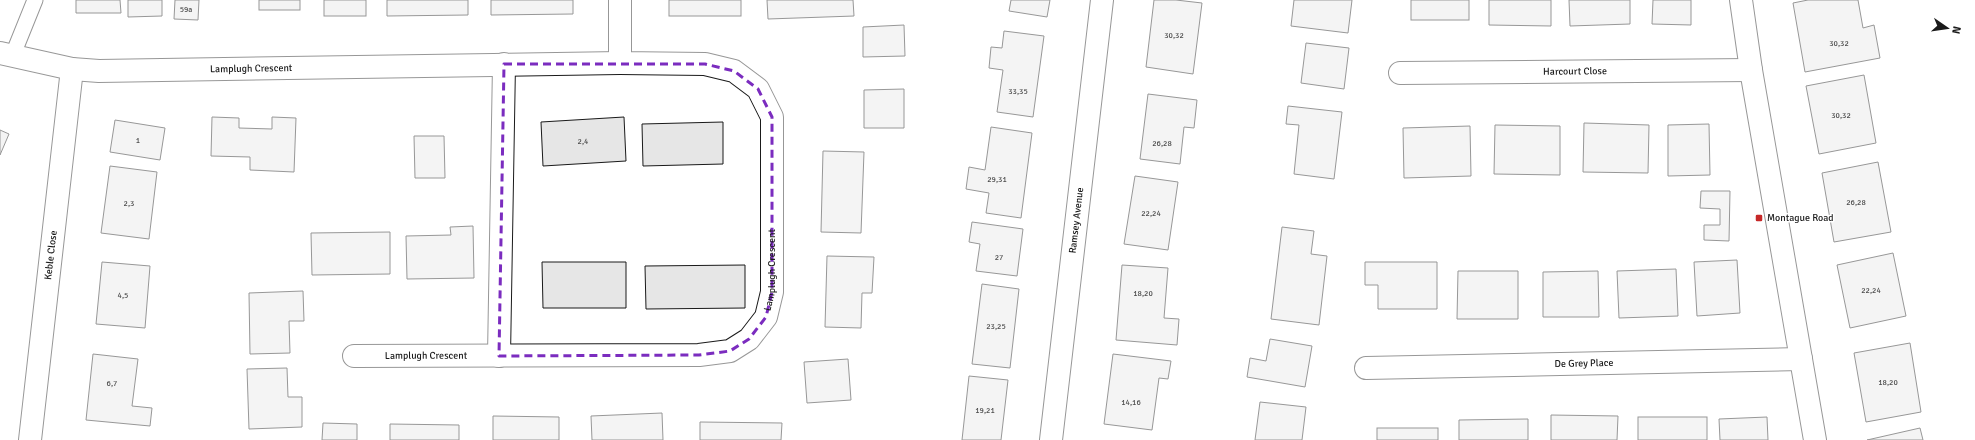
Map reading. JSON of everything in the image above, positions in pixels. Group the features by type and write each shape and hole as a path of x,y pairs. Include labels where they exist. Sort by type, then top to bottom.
{"street":[{"path":"620,0 620,63"},
{"name":"Ramsey Avenue","path":"1051,440 1102,0"},
{"path":"1740,0 1815,440"},
{"name":"Lamplugh Crescent","path":"6,55 72,69 115,70 504,64 705,64 734,71 758,89 772,117 772,292 766,317 749,339 730,351 699,355 354,356"},
{"path":"499,356 504,64"},
{"name":"Keble Close","path":"30,440 72,69"},
{"name":"Harcourt Close","path":"1400,74 1751,70"},
{"name":"De Grey Place","path":"1366,368 1801,359"}],"lane":[{"path":"6,55 35,0"}],"highlighted area":[{"path":"504,64 705,64 734,71 758,89 772,117 772,292 766,317 749,339 730,351 699,355 499,356"}],"building":[{"path":"76,0 120,0 121,13 76,13"},
{"path":"128,0 162,0 162,16 128,17"},
{"path":"175,0 199,0 198,20 174,19"},
{"path":"259,0 300,0 300,10 259,10"},
{"path":"324,0 366,0 366,16 324,16"},
{"path":"387,0 468,0 468,15 387,16"},
{"path":"491,0 573,0 573,14 491,15"},
{"path":"669,0 741,0 741,16 669,16"},
{"path":"767,0 853,0 854,16 768,19"},
{"path":"1011,0 1050,0 1047,17 1009,11"},
{"path":"1154,0 1176,0 1202,3 1193,74 1146,67"},
{"path":"1294,0 1352,0 1348,33 1291,26"},
{"path":"1411,0 1469,0 1469,20 1411,20"},
{"path":"1489,0 1551,0 1551,26 1489,25"},
{"path":"1569,0 1630,0 1630,24 1570,26"},
{"path":"1653,0 1691,0 1691,25 1652,24"},
{"path":"1808,0 1858,0 1863,28 1874,25 1880,58 1805,72 1793,3"},
{"path":"904,25 905,56 863,57 863,27"},
{"path":"1004,31 1044,36 1033,117 997,112 1003,70 989,68 991,47 1002,48"},
{"path":"1306,43 1349,48 1344,89 1301,83"},
{"path":"1864,75 1876,143 1819,154 1806,86"},
{"path":"904,89 904,128 864,128 864,90"},
{"path":"1148,94 1197,100 1194,128 1184,127 1180,164 1140,159"},
{"path":"1288,106 1342,112 1334,179 1294,174 1299,125 1286,124"},
{"path":"212,117 239,118 239,128 272,129 272,117 296,118 294,172 250,170 250,157 211,156"},
{"path":"624,117 626,161 543,166 541,122"},
{"path":"115,120 165,128 160,160 110,152"},
{"path":"723,122 723,164 643,166 642,124"},
{"path":"1584,123 1649,125 1648,173 1583,172"},
{"path":"1709,124 1710,175 1668,176 1668,125"},
{"path":"1495,125 1560,126 1560,175 1494,174"},
{"path":"1470,126 1471,176 1404,178 1403,128"},
{"path":"991,127 1032,133 1021,218 986,213 989,193 966,189 969,167 985,170"},
{"path":"0,130 9,134 0,155"},
{"path":"414,136 444,136 445,178 415,178"},
{"path":"823,151 864,152 861,233 821,232"},
{"path":"1878,162 1891,232 1834,242 1822,173"},
{"path":"110,166 157,172 149,239 101,233"},
{"path":"1135,176 1178,182 1168,250 1124,244"},
{"path":"1701,191 1730,191 1729,241 1704,240 1704,225 1720,225 1720,209 1700,208"},
{"path":"972,222 1023,229 1017,276 976,271 980,244 969,242"},
{"path":"473,226 474,278 407,279 406,236 451,235 450,227"},
{"path":"1282,227 1314,231 1311,254 1327,256 1319,325 1271,319"},
{"path":"390,232 390,274 312,275 311,233"},
{"path":"1893,253 1906,316 1850,328 1837,265"},
{"path":"827,256 874,257 872,293 862,293 861,328 825,327"},
{"path":"1737,260 1740,313 1697,316 1694,262"},
{"path":"102,262 150,266 145,328 96,324"},
{"path":"542,262 626,262 626,308 543,308"},
{"path":"1365,262 1437,262 1437,309 1378,309 1378,285 1365,285"},
{"path":"745,265 745,308 646,309 645,266"},
{"path":"1122,265 1168,268 1164,318 1179,319 1177,345 1116,340"},
{"path":"1676,269 1678,316 1619,318 1617,271"},
{"path":"1458,271 1518,271 1518,319 1457,319"},
{"path":"1598,271 1599,317 1543,317 1543,272"},
{"path":"982,284 1019,289 1010,368 972,364"},
{"path":"303,291 304,321 289,321 290,353 250,354 249,293"},
{"path":"1270,339 1312,346 1305,387 1247,377 1250,358 1266,361"},
{"path":"1910,343 1921,412 1866,422 1854,353"},
{"path":"93,354 138,359 132,406 152,408 150,426 86,420"},
{"path":"1113,354 1171,361 1168,379 1159,378 1152,430 1104,424"},
{"path":"848,359 851,400 807,403 804,362"},
{"path":"287,368 288,397 302,397 302,427 249,429 247,369"},
{"path":"969,376 1008,380 1001,440 962,440"},
{"path":"1260,402 1306,407 1302,440 1255,440"},
{"path":"662,413 663,440 592,440 591,416"},
{"path":"1551,415 1618,416 1617,440 1551,440"},
{"path":"493,416 559,417 559,440 493,440"},
{"path":"1638,417 1707,417 1707,440 1638,440"},
{"path":"1767,417 1768,440 1720,440 1719,419"},
{"path":"1528,419 1528,440 1459,440 1459,420"},
{"path":"700,422 782,423 781,440 700,440"},
{"path":"323,423 357,424 357,440 322,440"},
{"path":"390,424 459,425 459,440 390,440"},
{"path":"1377,428 1438,428 1438,440 1377,440"},
{"path":"1920,428 1923,440 1867,440"}],"place":[{"name":"Montague Road","path":"1759,218"}]}
